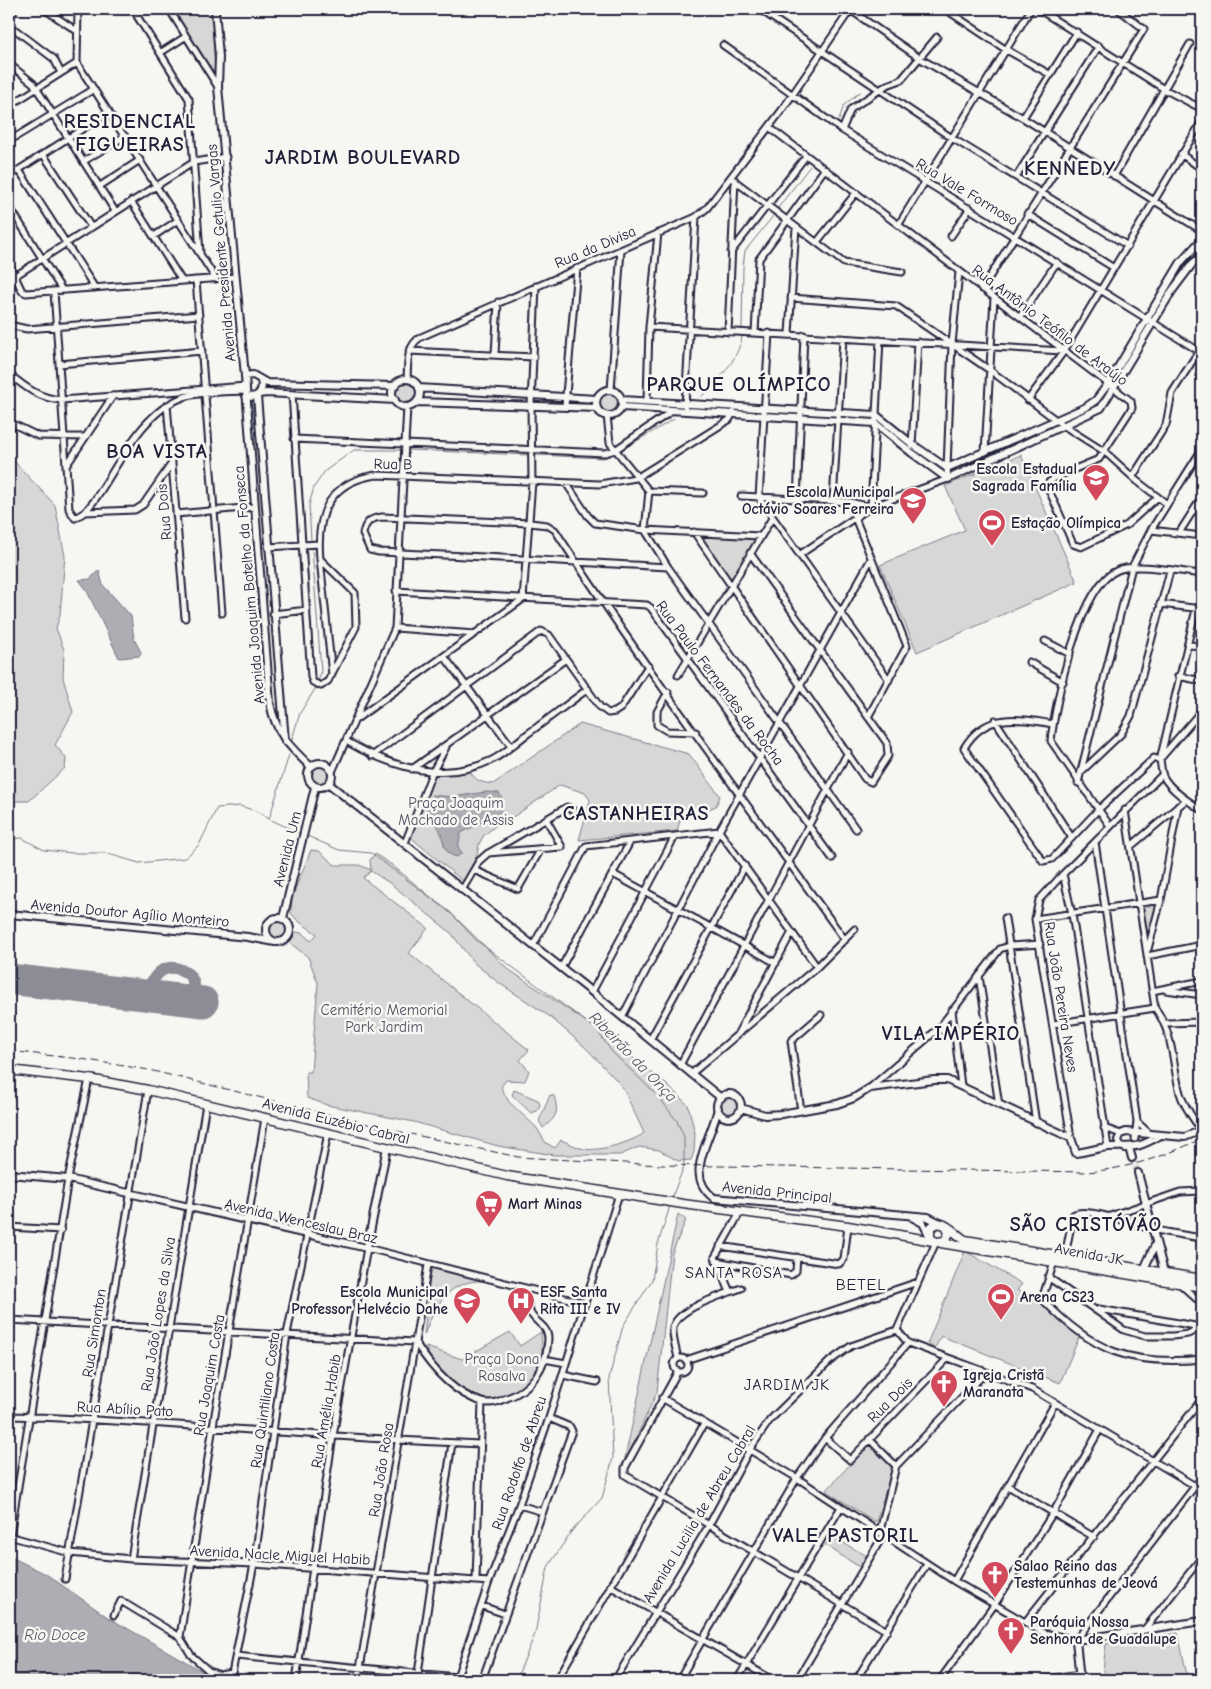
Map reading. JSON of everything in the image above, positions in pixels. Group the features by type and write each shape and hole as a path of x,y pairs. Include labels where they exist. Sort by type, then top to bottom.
{"main road":[{"name":"Avenida Euzébio Cabral","path":"10,1070 89,1079 148,1090 507,1176 656,1200"},
{"name":"Avenida JK","path":"656,1200 933,1238 1054,1262 1202,1287"},
{"name":"Avenida JK","path":"937,1223 947,1227 965,1240 1065,1256 1146,1266 1202,1279"},
{"path":"933,1238 930,1228 937,1223"},
{"path":"915,1237 948,1238 947,1227"},
{"path":"1144,1277 1146,1266"},
{"path":"1162,1281 1164,1270"}],"street":[{"path":"9,18 15,9"},
{"path":"44,9 77,31"},
{"path":"78,9 77,63 216,279"},
{"path":"136,9 138,16 189,99 200,253"},
{"path":"168,9 218,87"},
{"name":"Avenida Presidente Getulio Vargas","path":"215,9 219,57 218,87 226,157 246,391"},
{"path":"759,9 878,91 1040,194 1128,246"},
{"path":"850,9 920,59 1023,118 1202,231"},
{"name":"Rua da Divisa","path":"409,351 412,344 421,337 696,217 707,208 732,179 822,53 850,9"},
{"path":"944,9 1051,75"},
{"path":"899,224 1005,48 1031,9"},
{"path":"1038,9 1164,89 1202,109"},
{"path":"982,289 1027,214 1071,149 1144,29 1118,9"},
{"path":"9,25 54,59 61,73"},
{"path":"1023,118 1077,32"},
{"path":"160,53 185,37"},
{"path":"842,130 851,109 878,91 901,80 936,37"},
{"path":"1114,176 1190,44"},
{"name":"Rua Vale Formoso","path":"723,45 842,130 1014,235 1101,291 1201,350"},
{"path":"1016,178 1099,46"},
{"path":"9,106 77,63"},
{"path":"9,64 22,72 37,89 116,211"},
{"path":"9,141 94,89"},
{"path":"9,176 109,112"},
{"path":"1028,400 1064,351 1202,121"},
{"name":"Rua Antônio Teófilo de Araújo","path":"769,127 855,194 899,224 1133,404 1105,452 1098,459 1058,476 1049,482 1049,490 1073,544 1081,547 1127,526 1158,497"},
{"path":"84,161 125,136"},
{"path":"43,154 91,227"},
{"path":"1181,154 1202,168"},
{"path":"731,252 806,156"},
{"path":"15,276 194,162 226,157"},
{"path":"100,186 140,160"},
{"path":"19,170 95,288"},
{"path":"755,333 759,259 786,219 824,170"},
{"path":"732,179 844,263 902,272"},
{"path":"728,332 732,179"},
{"path":"817,242 855,194"},
{"path":"131,201 182,281"},
{"path":"9,206 62,290"},
{"path":"951,236 970,208"},
{"path":"1027,214 1114,268"},
{"path":"685,412 696,217"},
{"path":"154,236 178,220"},
{"path":"789,334 796,227"},
{"path":"647,400 649,327 658,233"},
{"path":"799,555 871,507 948,478 1101,408 1111,386 1150,319 1180,262 1202,240"},
{"path":"611,390 621,250"},
{"path":"1150,319 1188,270 1202,256"},
{"path":"1020,317 1057,262"},
{"path":"9,264 22,291 26,293 236,277"},
{"path":"565,406 577,268"},
{"path":"948,478 952,344 959,272"},
{"path":"196,280 222,613"},
{"path":"356,720 524,598 532,482 532,405 536,286"},
{"path":"54,291 69,509 75,518 85,512 143,428 167,405 205,391"},
{"path":"791,298 896,306 991,371 1064,426 1105,452 1137,481 1167,504"},
{"path":"985,452 994,298"},
{"path":"495,354 498,302"},
{"path":"9,325 27,329 199,315"},
{"path":"649,327 1064,351"},
{"path":"769,333 759,498 889,680"},
{"path":"797,501 804,335"},
{"path":"833,501 843,338"},
{"path":"871,507 880,340"},
{"path":"912,453 918,342"},
{"path":"1133,476 1166,425 1172,393 1201,350"},
{"path":"59,364 202,351"},
{"path":"407,379 409,351 534,357"},
{"path":"9,374 35,394 61,400 205,391 246,391 258,395 305,394 395,400 407,407"},
{"path":"245,376 253,375 261,381 305,384 394,386 400,381 407,379 414,382 419,388 420,395 417,402"},
{"path":"261,381 262,387 258,395 268,547 285,741"},
{"path":"305,384 305,394"},
{"path":"394,386 395,400"},
{"path":"947,468 1057,421 1096,400 1111,386"},
{"path":"419,388 596,399"},
{"path":"597,408 596,399 600,393 611,390 618,393 622,404"},
{"name":"Avenida Joaquim Botelho da Fonseca","path":"246,391 270,703 273,720 285,741 311,767"},
{"path":"292,394 311,677 317,686 325,686 356,627 356,596 352,589 320,559"},
{"path":"66,466 113,396"},
{"path":"607,416 616,414 622,404 647,400 876,415 912,444 947,468"},
{"path":"407,407 417,402 597,408 607,416 609,438 615,450 649,492 703,493"},
{"path":"622,404 685,412 875,423 912,453 948,478"},
{"name":"Rua Dois","path":"167,405 185,618"},
{"path":"636,478 729,420 734,415 735,406"},
{"path":"332,772 324,764 317,763 311,767 308,778 315,787 323,788 329,784 332,772 395,628 407,407"},
{"path":"294,439 604,453 615,450 672,411"},
{"path":"9,422 38,436 85,438"},
{"path":"1078,782 1132,567 1151,530 1202,449"},
{"path":"85,512 135,510 143,505 172,462"},
{"name":"Rua B","path":"332,675 319,544 321,521 327,504 335,493 360,478 376,475 600,484 636,478"},
{"path":"566,483 588,516 595,523 645,530 760,536"},
{"path":"649,492 645,530 668,567 856,828"},
{"path":"741,496 797,501 850,502 871,507"},
{"path":"1179,533 1202,497"},
{"path":"850,502 907,646 868,717"},
{"path":"176,514 255,507"},
{"path":"668,567 575,562 526,559 398,553 370,550 363,534 364,528 372,518 400,517 530,523 552,527 575,562 648,666 845,940"},
{"path":"678,675 772,518"},
{"path":"1151,530 1202,536"},
{"path":"694,532 868,781 874,780 888,756 889,750 868,717 750,553"},
{"path":"268,547 319,544"},
{"path":"622,1017 719,831 871,559"},
{"path":"1110,826 1051,741 1053,724 1070,654 1091,598 1099,585 1115,571 1132,567 1202,574"},
{"path":"1082,771 1121,734 1131,716 1170,571"},
{"name":"Rua Paulo Fernandes da Rocha","path":"396,591 647,605 832,858"},
{"path":"1160,604 1202,610"},
{"path":"1196,609 1189,645 1178,676 1160,760 1162,775 1186,800 1202,810"},
{"path":"273,614 307,610"},
{"path":"395,628 475,634"},
{"path":"372,756 538,633 545,631 600,707 608,713 615,712 621,708 648,666"},
{"path":"1045,641 1070,654"},
{"path":"1189,645 1202,646"},
{"path":"444,656 468,685 511,746"},
{"path":"412,770 566,659"},
{"path":"1029,662 1063,682"},
{"path":"1178,676 1202,680"},
{"path":"346,741 372,756 412,770 432,773 470,767 492,760 588,689"},
{"path":"668,692 657,712 657,725 667,731 696,732"},
{"path":"1160,760 1202,710"},
{"path":"1053,724 1026,720 995,720 971,738 964,748 1040,858 1047,862 1098,810 1154,758 1160,760"},
{"path":"995,720 1072,838"},
{"path":"405,843 432,773 447,746"},
{"path":"680,1065 745,946 788,860 848,752"},
{"name":"Rua João Pereira Neves","path":"1108,1147 1074,1153 1035,919 1039,900 1062,874 1162,775"},
{"path":"329,784 592,992 721,1098"},
{"name":"Avenida Um","path":"283,918 315,787"},
{"path":"1131,846 1186,800"},
{"path":"1147,954 1161,900 1178,806"},
{"path":"462,890 474,870 487,854 567,807 574,811"},
{"path":"1108,1147 1120,1136 1134,1130 1159,1136 1185,1137 1202,1130 1188,1112 1181,1094 1166,1022 1155,1008 1125,810"},
{"path":"487,854 562,847 546,819"},
{"path":"533,946 586,846 674,838 719,831"},
{"path":"719,831 817,967"},
{"path":"592,992 674,838"},
{"path":"561,968 630,842"},
{"path":"1095,842 1121,1012 1134,1130 1129,1148 1132,1158"},
{"path":"474,870 518,889 541,849"},
{"path":"650,1040 744,866"},
{"path":"613,874 776,963"},
{"path":"1062,874 1072,914 1108,1147"},
{"path":"1035,919 1161,900"},
{"name":"Avenida Doutor Agílio Monteiro","path":"9,914 248,937 274,942"},
{"name":"Avenida Doutor Agílio Monteiro","path":"248,937 265,930 269,921 278,917 283,918"},
{"path":"265,930 268,937 274,942 286,939 290,932 289,924 283,918"},
{"path":"1005,918 1036,1123"},
{"path":"691,1074 817,967 855,929"},
{"path":"737,1036 792,932"},
{"path":"741,1108 765,1115 801,1111 837,1104 854,1098 870,1088 939,1028 1000,949 1009,946 1040,944"},
{"path":"1147,954 1202,945"},
{"path":"979,976 999,1105"},
{"path":"1152,991 1202,981"},
{"path":"1160,989 1202,995"},
{"path":"1053,1024 1155,1008"},
{"path":"952,1010 961,1086"},
{"path":"801,1111 791,1041 821,1015"},
{"path":"1166,1022 1202,1022"},
{"path":"939,1028 955,1039"},
{"path":"9,1097 10,1070"},
{"path":"9,1536 31,1416 68,1179 89,1079"},
{"path":"870,1088 947,1080 1071,1138"},
{"name":"Rua Simonton","path":"64,1580 93,1421 129,1193 148,1090"},
{"path":"727,1094 735,1095 740,1100 741,1108 735,1116 725,1117 718,1108 721,1098 727,1094"},
{"name":"Rua João Lopes da Silva","path":"131,1559 206,1104"},
{"name":"Avenida Principal","path":"718,1108 712,1132 702,1156 698,1177 702,1187 714,1198 911,1217 928,1217 937,1223"},
{"name":"Avenida Principal","path":"712,1132 725,1117"},
{"name":"Rua Joaquim Costa","path":"180,1637 246,1222 265,1118"},
{"path":"1104,1128 1120,1136"},
{"path":"1134,1130 1150,1134"},
{"name":"Rua Quintiliano Costa","path":"180,1637 191,1655 209,1671 219,1675 232,1672 254,1564 287,1334 328,1133"},
{"path":"1120,1136 1120,1145 1129,1148"},
{"path":"1108,1147 1129,1148 1144,1144 1159,1136"},
{"name":"Rua Amélia Habib","path":"296,1680 333,1436 387,1147"},
{"path":"1138,1173 1164,1270"},
{"name":"Avenida Wenceslau Braz","path":"9,1174 68,1179 246,1222 367,1248 428,1265 585,1303"},
{"path":"1108,1217 1180,1192 1202,1191"},
{"name":"Rua Rodolfo de Abreu","path":"457,1679 489,1582 519,1505 549,1418 619,1194"},
{"path":"730,1292 715,1257 741,1212"},
{"path":"1065,1256 1072,1214 1075,1212 1108,1217 1154,1230 1202,1238"},
{"path":"911,1217 922,1222 933,1238 918,1282 897,1330 908,1343 1032,1389 1099,1431 1202,1490"},
{"path":"9,1226 61,1230"},
{"path":"720,1246 839,1264 842,1262 848,1226"},
{"path":"1146,1266 1156,1242"},
{"path":"716,1261 791,1275 796,1271 797,1257"},
{"path":"1054,1262 1042,1299 1097,1345 1118,1355 1139,1360 1202,1359"},
{"name":"Rua João Rosa","path":"358,1680 428,1265"},
{"path":"1048,1277 1096,1308 1124,1330 1145,1336 1174,1336 1188,1334 1202,1327 1096,1308"},
{"path":"678,1358 686,1360 918,1282"},
{"path":"1179,1283 1202,1304"},
{"path":"9,1320 415,1342 440,1377 482,1402 497,1402 515,1396 527,1389 542,1367 544,1359 548,1338 546,1330 532,1315 525,1288"},
{"path":"678,1371 674,1366 678,1358 672,1330 675,1321 691,1308 741,1288"},
{"name":"Avenida Lucilia de Abreu Cabral","path":"616,1680 709,1526 750,1449 770,1420 830,1361 851,1346 897,1330"},
{"path":"679,1680 797,1478 824,1438 908,1343"},
{"name":"Rua Dois","path":"824,1438 850,1460 948,1358"},
{"path":"544,1359 566,1363"},
{"path":"686,1360 686,1369 678,1371 624,1472 628,1479 887,1631"},
{"path":"797,1680 882,1532 896,1466 986,1372"},
{"path":"562,1375 597,1382"},
{"path":"662,1398 797,1478 954,1581 1044,1633 1076,1640 1202,1621"},
{"path":"1026,1621 1202,1400"},
{"path":"476,1580 482,1402"},
{"path":"954,1581 1055,1403"},
{"name":"Rua Abílio Pato","path":"9,1416 213,1426 333,1436 480,1444"},
{"path":"482,1680 571,1429 549,1418"},
{"path":"557,1680 704,1424"},
{"path":"940,1680 995,1604 1053,1513 1099,1431"},
{"path":"869,1439 896,1466"},
{"path":"417,1680 452,1443"},
{"path":"1042,1680 1080,1677 1076,1640 1202,1477"},
{"path":"1008,1486 1094,1536"},
{"path":"519,1505 543,1512"},
{"path":"737,1680 841,1506"},
{"name":"Avenida Nacle Miguel Habib","path":"9,1536 70,1552 131,1559 254,1564 489,1582"},
{"path":"1144,1630 1202,1557"},
{"path":"856,1680 927,1564"},
{"path":"610,1586 773,1680"},
{"path":"114,1615 121,1600 180,1637"},
{"path":"482,1606 505,1614"},
{"path":"236,1656 360,1667 457,1679"}],"green space":[{"path":"171,9 212,9 215,75 212,74"},
{"path":"402,383 410,383 416,389 416,397 410,403 402,403 396,397 396,389"},
{"path":"605,393 613,393 619,399 619,407 613,413 605,413 599,407 599,399"},
{"name":"Estação Olímpica","path":"1021,455 1077,582 917,652 880,565 965,530 945,486"},
{"path":"9,456 55,505 65,556 60,615 56,628 64,650 63,678 73,712 55,745 66,758 65,768 29,801 18,801 9,805"},
{"path":"699,535 756,539 731,580"},
{"name":"Praça Joaquim Machado de Assis","path":"580,724 689,754 720,796 716,806 704,811 682,814 677,831 579,840 590,800 585,793 560,785 507,821 504,819 484,835 464,882 409,836 433,774 470,771 480,781 493,784"},
{"path":"320,765 330,772 331,776 324,786 320,787 310,780 309,776 316,766"},
{"name":"Cemitério Memorial Park Jardim","path":"311,850 319,851 335,865 359,865 371,870 370,860 375,854 392,865 455,917 508,969 600,1031 667,1085 688,1105 695,1133 694,1152 691,1160 678,1161 659,1150 639,1147 620,1155 554,1155 498,1146 414,1122 327,1105 307,1098 306,1072 311,1072 318,983 308,957 286,940 295,932 302,933 311,941 317,934 297,920 291,913 292,897","holes":["371,871 391,884 451,933 474,963 499,983 549,1016 586,1048 622,1086 644,1133 624,1143 590,1150 561,1140 555,1148 546,1143 536,1127 509,1102 501,1087 506,1080 525,1081 529,1071 520,1060 529,1050 409,953 428,928 363,878"]},
{"path":"1157,903 1148,941 1140,905"},
{"path":"278,919 286,922 289,930 286,938 278,941 270,938 267,930 270,922"},
{"path":"514,1090 538,1100 540,1105 537,1111 531,1113 512,1095"},
{"path":"550,1095 554,1096 556,1114 543,1128 539,1121"},
{"path":"729,1096 736,1099 739,1106 736,1113 729,1116 722,1113 719,1106 722,1099"},
{"path":"1145,1206 1152,1226 1114,1218"},
{"path":"678,1214 686,1220 672,1253 657,1392 623,1467"},
{"name":"Arena CS23","path":"965,1251 1022,1284 1017,1290 1036,1302 1039,1298 1080,1335 1060,1383 941,1336 935,1348 927,1344"},
{"path":"431,1268 484,1281 461,1285 445,1296 433,1314 424,1335"},
{"name":"Praça Dona Rosalva","path":"510,1332 520,1346 541,1332 541,1359 536,1371 524,1385 516,1391 499,1398 481,1398 452,1381 442,1374 434,1364 426,1347 462,1359"},
{"path":"869,1443 893,1467 876,1522 826,1491"},
{"path":"831,1536 867,1556 861,1568 825,1545"},
{"path":"1178,1633 1188,1680 1104,1680 1103,1670 1106,1644"}],"water":[{"path":"99,570 103,585 131,616 134,639 141,652 140,656 119,658 86,589 79,580 90,579"},
{"path":"486,792 499,793 503,804 500,811 498,814 461,833 458,847 462,853 457,857 450,854 446,850 437,826 422,822 432,795 452,797"},
{"name":"Rio Doce","path":"9,1556 46,1574 109,1618 218,1680 9,1680"}],"waterway":[{"path":"839,120 844,105 860,92"},
{"path":"778,208 810,166"},
{"path":"742,329 745,251 774,215"},
{"path":"702,396 721,377 732,362 742,337"},
{"path":"620,451 674,419"},
{"path":"311,540 309,505 314,487 325,471 354,450 400,450"},
{"path":"408,450 528,455"},
{"path":"536,455 604,458 613,454"},
{"path":"312,548 321,671 318,682"},
{"path":"292,739 300,713 317,686"},
{"path":"269,819 289,755"},
{"name":"Ribeirão da Onça","path":"9,839 22,838 44,850 72,853 105,853 139,863 185,858 199,845 217,808 240,806 256,811 302,834"},
{"name":"Ribeirão da Onça","path":"305,835 339,850 371,853 450,912 476,940 596,1029 612,1052 658,1096 677,1121 684,1137 684,1166 671,1200"},
{"name":"Ribeirão da Onça","path":"516,1680 535,1634 548,1567 571,1532 602,1498 613,1458 609,1378 623,1326 652,1280 658,1244 670,1206"}],"taxiway":[{"path":"134,994 146,989 163,970 173,968 182,970 193,980 192,1001"}],"runway":[{"path":"9,979 203,1002"}],"tunnel":[{"path":"1132,1158 1138,1173"}],"railway":[{"path":"9,1051 81,1059 149,1070 392,1130 518,1157 660,1165 1087,1172 1117,1168 1146,1161 1202,1138"}],"place":[{"name":"Escola Estadual Sagrada Família","path":"1096,502"},
{"name":"Escola Municipal Octávio Soares Ferreira","path":"913,525"},
{"name":"Estação Olímpica","path":"992,547"},
{"name":"Mart Minas","path":"489,1228"},
{"name":"Arena CS23","path":"1001,1321"},
{"name":"Escola Municipal Professor Helvécio Dahe","path":"467,1325"},
{"name":"ESF Santa Rita III e IV","path":"521,1325"},
{"name":"Igreja Cristã Maranata","path":"944,1408"},
{"name":"Salao Reino das Testemunhas de Jeová","path":"995,1599"},
{"name":"Paróquia Nossa Senhora de Guadalupe","path":"1011,1655"}],"district":[{"name":"RESIDENCIAL FIGUEIRAS","path":"130,132"},
{"name":"JARDIM BOULEVARD","path":"363,157"},
{"name":"KENNEDY","path":"1070,168"},
{"name":"PARQUE OLÍMPICO","path":"739,384"},
{"name":"BOA VISTA","path":"157,451"},
{"name":"CASTANHEIRAS","path":"636,813"},
{"name":"VILA IMPÉRIO","path":"951,1033"},
{"name":"SÃO CRISTÓVÃO","path":"1086,1224"},
{"name":"SANTA ROSA","path":"734,1273"},
{"name":"BETEL","path":"861,1285"},
{"name":"JARDIM JK","path":"787,1385"},
{"name":"VALE PASTORIL","path":"846,1535"}]}
